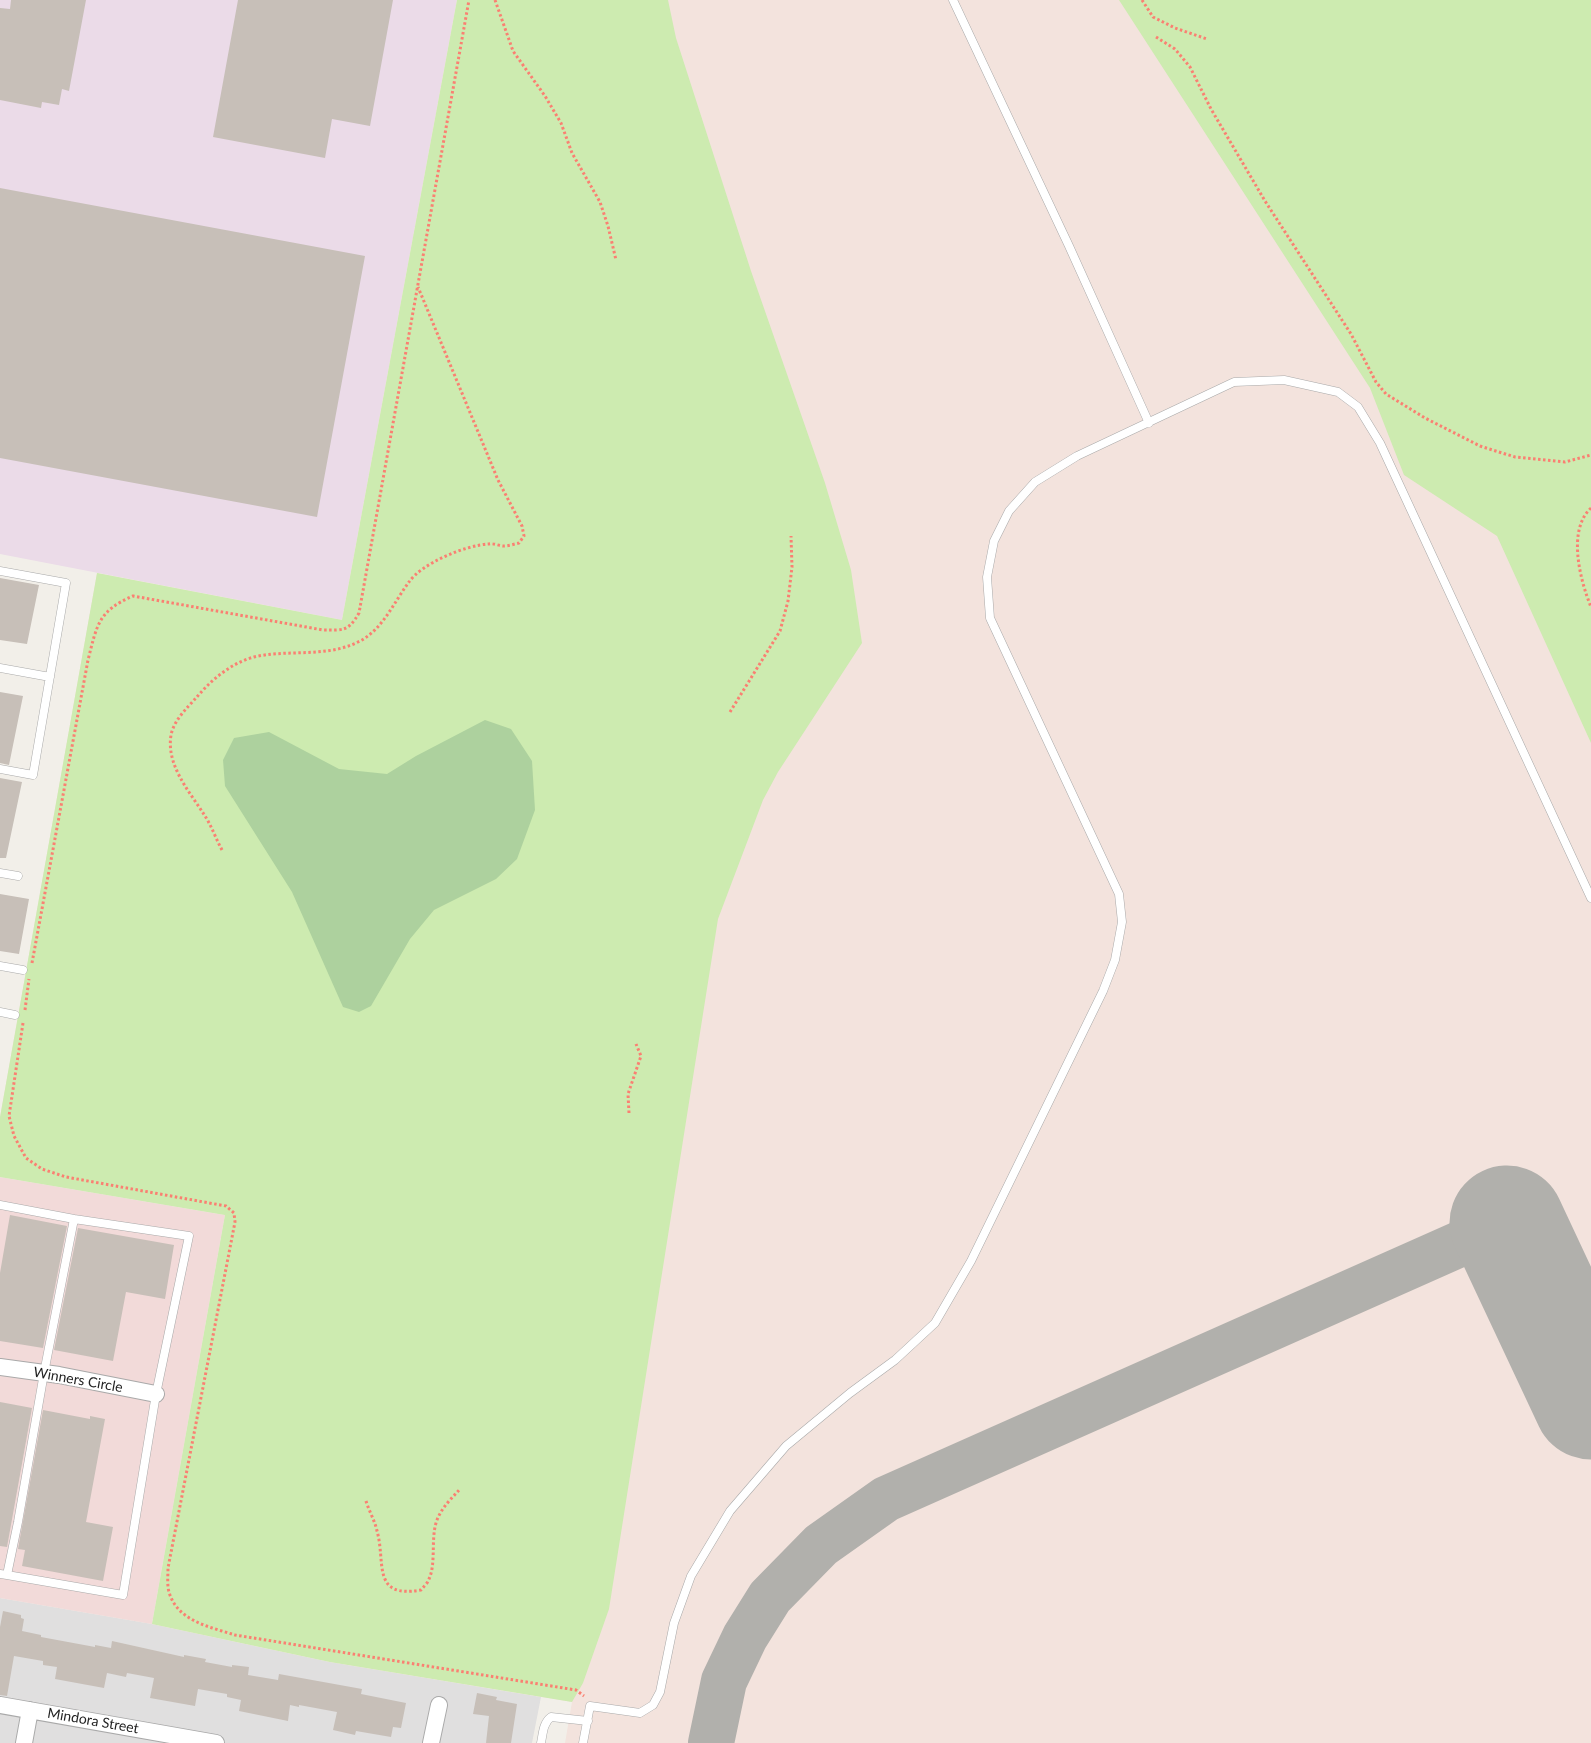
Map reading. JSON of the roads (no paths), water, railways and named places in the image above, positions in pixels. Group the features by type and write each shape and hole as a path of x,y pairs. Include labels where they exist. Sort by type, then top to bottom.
{"street":[{"name":"Winners Circle","path":"0,1367 44,1373 156,1394"},
{"name":"Mindora Street","path":"0,1705 216,1743"},
{"path":"431,1743 439,1705"},
{"path":"24,1743 30,1710"}],"lane":[{"path":"953,0 1069,246 1149,423"},
{"path":"583,1743 590,1706 640,1713 653,1705 660,1692 674,1623 691,1576 730,1511 786,1446 850,1393 896,1360 935,1323 971,1261 1103,991 1115,960 1122,922 1119,894 990,618 988,577 994,541 1009,511 1035,482 1077,456 1234,382 1284,380 1338,392 1358,407 1384,452 1591,898"},
{"path":"0,571 66,583 33,775 0,769"},
{"path":"0,668 50,677"},
{"path":"0,873 18,876"},
{"path":"0,966 23,970"},
{"path":"0,1012 15,1015"},
{"path":"0,1205 189,1236 156,1394 123,1595 4,1575 18,1522 74,1218"},
{"path":"541,1743 544,1727 547,1720 551,1717 588,1721"}]}
